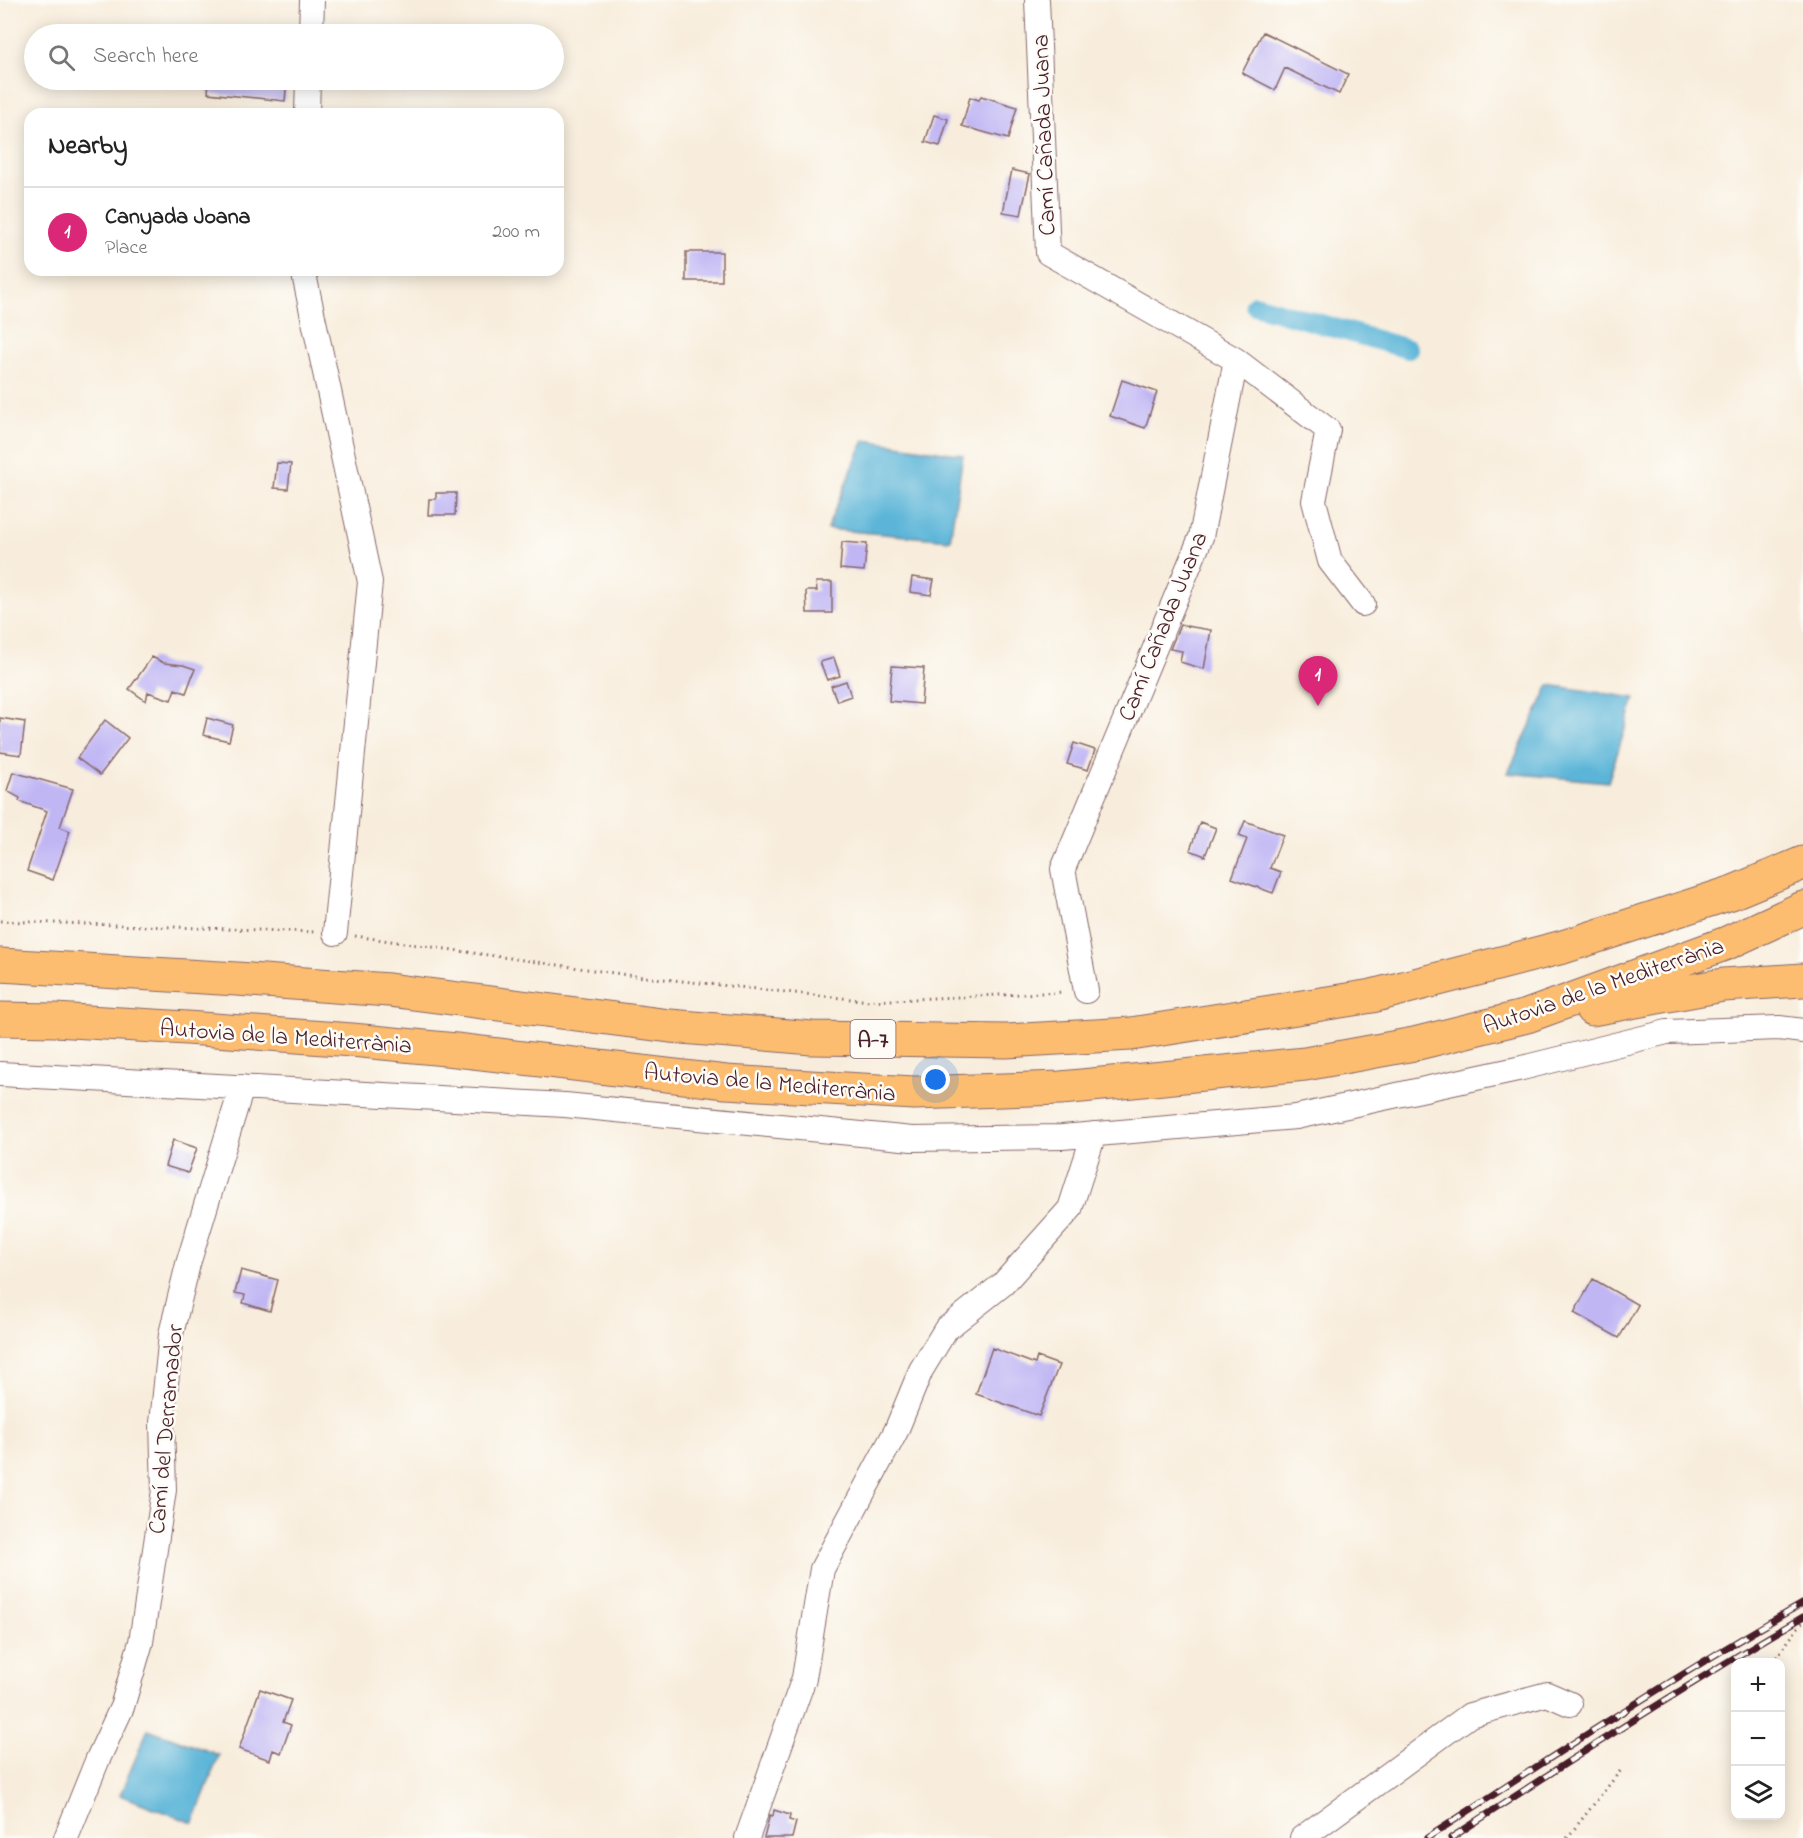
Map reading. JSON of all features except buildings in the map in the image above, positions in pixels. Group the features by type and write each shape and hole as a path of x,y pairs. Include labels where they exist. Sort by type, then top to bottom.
{"highway":[{"path":"1731,892 1768,861 1803,841"},
{"name":"Autovia de la Mediterrània","path":"0,965 389,990 670,1026 812,1038 1006,1041 1131,1034 1372,996 1563,947 1731,892 1803,863"},
{"name":"Autovia de la Mediterrània","path":"0,1019 55,1020 351,1040 726,1082 914,1093 1061,1088 1305,1064 1414,1044 1527,1016 1727,943 1803,908"},
{"path":"1527,1016 1593,1008 1723,985 1803,980"}],"street":[{"path":"311,24 312,0"},
{"name":"Camí Cañada Juana","path":"1037,0 1048,254 1236,360 1201,537 1063,869 1086,992"},
{"path":"307,108 308,90"},
{"path":"304,276 370,582 335,933"},
{"path":"1236,360 1328,430 1314,501 1330,561 1363,604"},
{"path":"0,1074 565,1105 912,1139 1062,1137 1296,1117 1522,1068 1667,1032 1779,1028 1803,1030"},
{"name":"Camí del Derramador","path":"66,1838 122,1707 141,1642 164,1490 162,1423 171,1334 188,1264 242,1087"},
{"path":"747,1838 804,1678 822,1569 896,1431 921,1370 933,1349 946,1329 1003,1284 1070,1209 1094,1134"},
{"path":"1302,1838 1470,1715 1547,1694 1570,1704"}],"path":[{"path":"0,921 335,933 635,976 870,1001 1086,992"},
{"path":"1776,1658 1803,1621"},
{"path":"1567,1838 1621,1770"}],"water":[{"path":"864,440 963,455 950,540 827,529"},
{"path":"1549,685 1635,698 1608,782 1508,773"},
{"path":"148,1729 219,1755 193,1823 120,1795"}],"waterway":[{"path":"1255,305 1408,349"}],"railway":[{"path":"1427,1838 1660,1688 1803,1603"},
{"path":"1451,1838 1625,1725 1803,1617"}],"place":[{"name":"Canyada Joana","path":"1318,706"}]}
